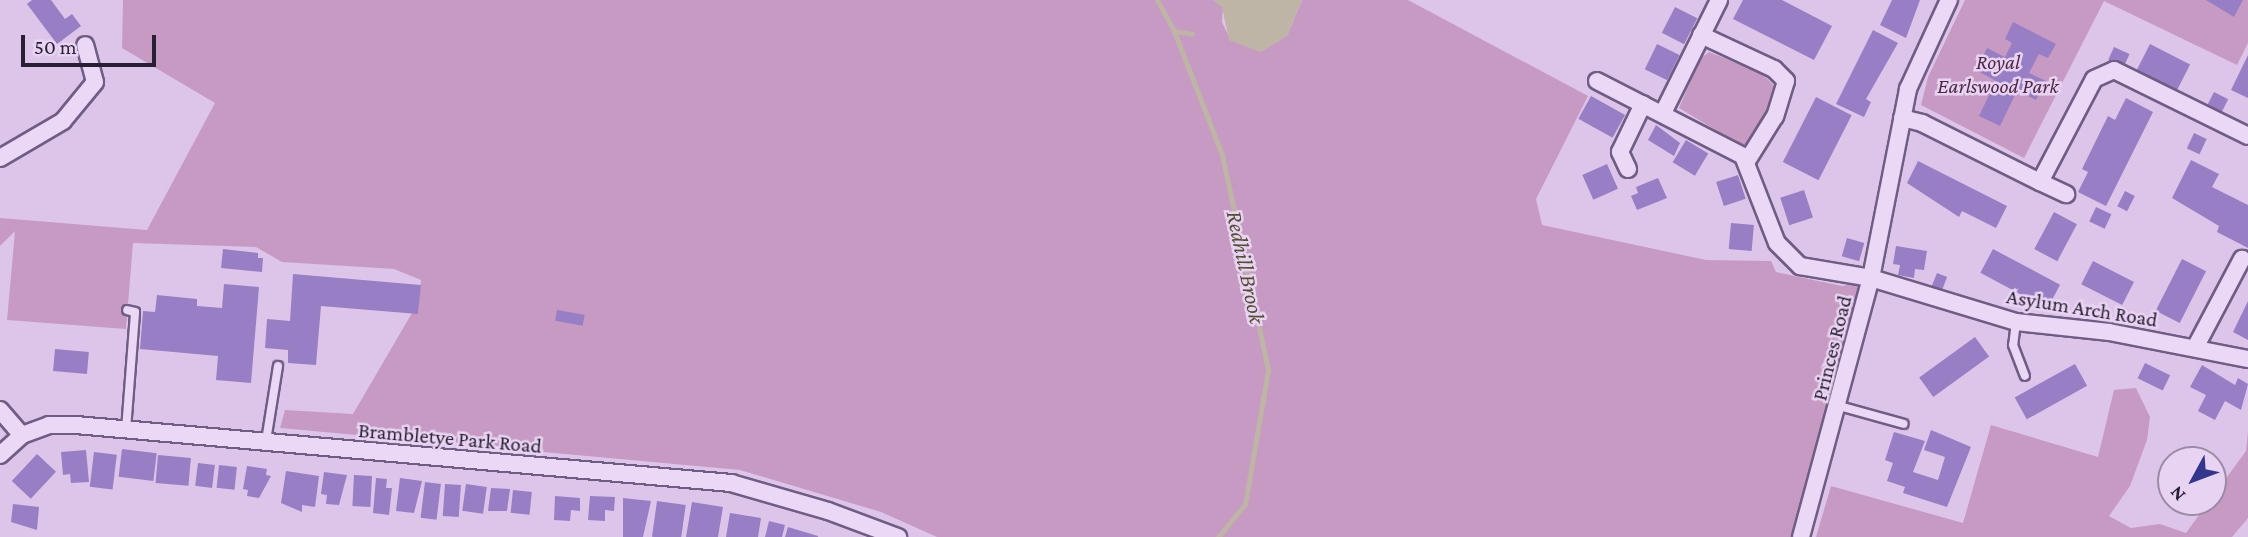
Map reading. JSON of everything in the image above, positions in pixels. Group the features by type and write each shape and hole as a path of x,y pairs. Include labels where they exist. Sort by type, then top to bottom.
{"street":[{"path":"1663,113 1719,0"},
{"path":"1871,278 1914,68 1949,0"},
{"path":"1597,81 1663,113 1747,161 1775,116 1786,81 1774,69 1702,35"},
{"path":"0,158 63,121 95,82 85,45"},
{"path":"2040,182 2091,83 2108,71 2120,72 2248,136"},
{"path":"1628,169 1620,152 1643,104"},
{"path":"1902,118 1922,123 2066,194"},
{"name":"Princes Road","path":"1747,161 1785,256 1815,271 1871,278 1839,406 1801,537"},
{"path":"2195,348 2242,259"},
{"name":"Asylum Arch Road","path":"1871,278 2016,322 2109,332 2248,359"},
{"path":"0,410 22,435"},
{"name":"Brambletye Park Road","path":"0,455 22,435 49,425 266,441 731,483 817,507 898,537"}],"lane":[{"path":"126,430 135,312 127,310"},
{"path":"2016,322 2013,345 2025,376"},
{"path":"266,441 278,366"},
{"path":"1839,406 1904,424"}],"green space":[{"path":"123,0 1213,0 1223,7 1222,22 1231,41 1287,36 1302,0 1408,0 1588,96 1536,199 1542,225 1706,260 1771,261 1776,272 1842,286 1862,282 1832,409 1793,537 937,537 881,512 740,470 280,428 285,410 353,414 412,313 418,313 421,280 394,269 282,262 256,247 133,243 126,329 7,320 15,231 0,246 0,218 147,230 215,103 122,48"},
{"name":"Royal Earlswood Park","path":"1965,0 2248,0 2248,43 2237,65 2104,1 2024,158 1921,105 1928,77"},
{"path":"1709,52 1763,74 1774,86 1774,96 1749,144 1739,144 1679,108 1700,59"},
{"path":"2136,388 2150,417 2147,440 2130,486 2109,516 2131,528 2160,524 2186,533 2198,516 2227,516 2227,477 2246,451 2248,431 2248,518 2232,537 1816,537 1831,486 1963,523 1991,425 2098,457 2114,390"}],"shaded area":[{"path":"1213,0 1302,0 1287,36 1261,52 1229,40 1222,7"}],"building":[{"path":"32,0 51,0 65,19 72,14 81,26 57,44 27,4"},
{"path":"1743,0 1782,0 1832,26 1814,60 1733,19"},
{"path":"1892,0 1920,0 1906,38 1880,25"},
{"path":"2206,0 2243,0 2234,17"},
{"path":"1675,7 1697,18 1684,44 1662,33"},
{"path":"2013,22 2056,44 2048,58 2039,54 2029,73 2046,81 2036,100 2017,91 2000,126 1979,116 1996,81 1976,70 1990,59 1983,56 1987,48 2005,57 2012,43 2005,39"},
{"path":"1873,30 1898,43 1866,99 1871,102 1864,117 1836,104"},
{"path":"1657,44 1679,55 1667,80 1645,69"},
{"path":"2150,44 2190,64 2176,91 2136,71"},
{"path":"2114,47 2130,54 2124,67 2108,60"},
{"path":"2248,55 2248,98 2231,90"},
{"path":"2214,92 2228,99 2221,114 2207,106"},
{"path":"1591,96 1625,115 1613,138 1578,119"},
{"path":"1816,97 1852,115 1818,180 1783,162"},
{"path":"2126,98 2153,112 2106,206 2078,192 2088,172 2082,169 2108,116 2115,120"},
{"path":"1656,125 1680,143 1674,156 1648,140"},
{"path":"2194,133 2207,139 2200,154 2187,148"},
{"path":"1686,140 1708,153 1695,176 1673,162"},
{"path":"2191,160 2219,174 2212,187 2248,205 2248,248 2217,232 2219,226 2172,198"},
{"path":"1918,161 2007,206 1996,228 1962,211 1959,217 1907,183"},
{"path":"1607,164 1618,189 1593,200 1582,175"},
{"path":"1738,175 1746,199 1724,206 1716,182"},
{"path":"1658,178 1667,198 1637,210 1631,196 1638,193 1636,187"},
{"path":"1804,190 1813,218 1789,225 1780,198"},
{"path":"2125,191 2135,196 2127,211 2117,206"},
{"path":"2096,207 2111,214 2105,229 2089,222"},
{"path":"2054,212 2077,224 2057,261 2034,249"},
{"path":"1731,223 1754,225 1752,251 1729,249"},
{"path":"1847,238 1864,243 1859,261 1842,256"},
{"path":"1896,246 1927,251 1924,270 1915,269 1914,278 1898,275 1900,265 1893,264"},
{"path":"223,249 258,253 258,258 263,258 262,272 221,268"},
{"path":"1993,249 2060,285 2047,309 1980,273"},
{"path":"2182,259 2206,271 2180,323 2156,311"},
{"path":"2093,261 2134,282 2122,305 2081,284"},
{"path":"1937,273 1947,277 1940,296 1930,292"},
{"path":"293,274 421,285 418,314 321,306 316,365 288,363 288,350 265,348 267,319 290,321"},
{"path":"224,284 259,287 251,383 216,380 218,356 140,349 143,311 155,312 157,295 197,299 197,306 222,308"},
{"path":"2248,301 2248,340 2233,332"},
{"path":"557,310 585,315 583,326 555,321"},
{"path":"1975,337 1989,356 1933,397 1919,378"},
{"path":"55,349 89,352 87,374 53,371"},
{"path":"2145,363 2170,375 2163,391 2138,378"},
{"path":"2075,364 2087,386 2027,419 2015,397"},
{"path":"2202,365 2235,385 2238,378 2248,384 2241,410 2225,401 2215,420 2198,411 2206,395 2190,387"},
{"path":"1931,430 1971,447 1947,507 1903,493 1905,487 1887,481 1893,463 1885,460 1894,432 1925,441 1913,472 1938,480 1945,457 1924,450"},
{"path":"122,449 157,453 153,481 119,477"},
{"path":"86,450 89,482 71,483 70,474 63,475 61,452"},
{"path":"94,452 117,455 113,490 90,487"},
{"path":"37,454 56,472 31,499 12,481"},
{"path":"158,455 191,458 188,486 156,483"},
{"path":"198,463 215,465 212,488 195,486"},
{"path":"219,465 237,467 234,490 217,488"},
{"path":"247,466 267,469 266,475 271,476 259,498 247,496 248,490 243,489"},
{"path":"286,471 319,476 315,507 302,505 302,512 281,503"},
{"path":"324,472 347,475 339,505 326,504 327,495 321,494"},
{"path":"354,475 372,476 370,507 352,506"},
{"path":"376,478 387,479 386,488 392,488 389,515 373,513"},
{"path":"400,478 422,481 414,513 396,511"},
{"path":"425,482 441,484 436,520 421,518"},
{"path":"445,484 461,485 459,517 443,516"},
{"path":"466,484 487,487 483,514 462,511"},
{"path":"491,488 510,489 507,511 488,511"},
{"path":"513,490 532,492 529,515 511,513"},
{"path":"555,496 580,498 580,511 571,510 570,521 554,520"},
{"path":"590,496 615,497 614,511 605,510 605,521 588,520"},
{"path":"623,498 651,501 643,537 623,537"},
{"path":"657,501 686,505 681,537 652,537"},
{"path":"692,502 723,507 718,537 686,537"},
{"path":"13,504 39,507 37,530 11,522"},
{"path":"730,513 761,518 758,537 726,537"},
{"path":"769,521 785,525 782,537 765,537"},
{"path":"788,527 818,536 818,537 785,537"}],"waterway":[{"name":"Redhill Brook","path":"1157,0 1174,31 1222,155 1268,370 1245,504 1218,537"},
{"path":"1174,31 1192,34"}]}
